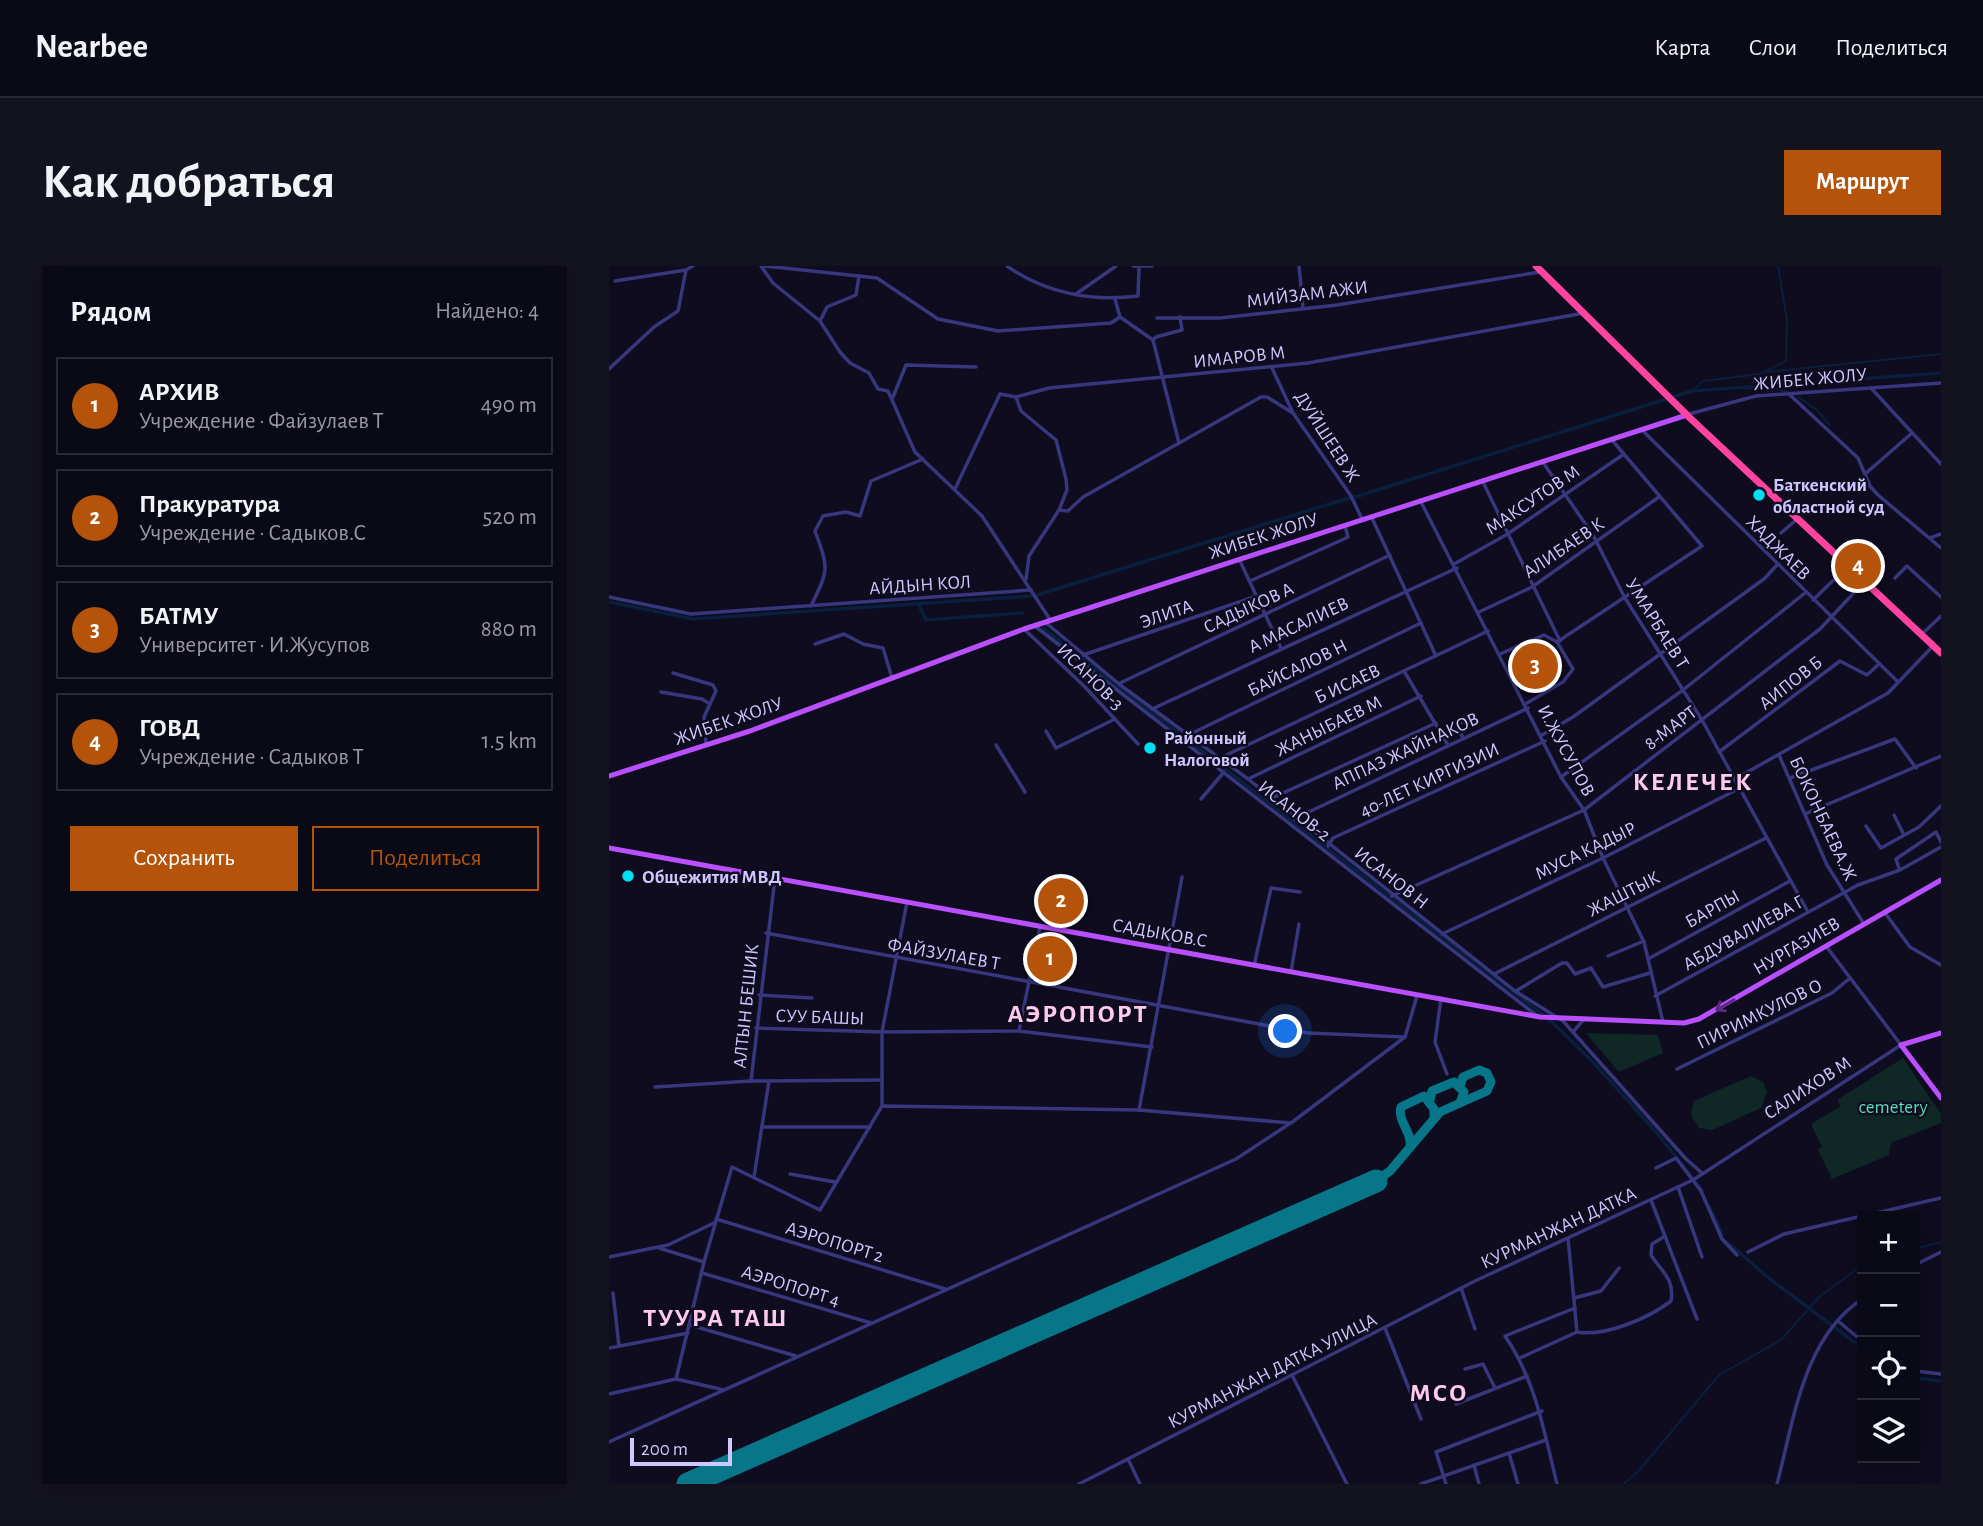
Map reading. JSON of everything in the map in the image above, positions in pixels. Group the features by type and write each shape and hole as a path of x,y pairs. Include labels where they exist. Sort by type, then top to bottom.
{"highway":[{"path":"1541,268 1689,417 1941,653"}],"main road":[{"name":"ЖИБЕК ЖОЛУ","path":"609,776 706,745 1035,625 1482,480 1689,417"},
{"name":"САДЫКОВ.С","path":"609,848 1254,966 1555,1017"},
{"name":"НУРГАЗИЕВ","path":"1663,1022 1683,1023 1699,1019 1941,880"},
{"path":"1555,1017 1663,1022"},
{"name":"САЛИХОВ М","path":"1901,1045 1941,1033"},
{"path":"1901,1045 1941,1097"}],"street":[{"path":"615,281 686,270 693,266"},
{"path":"763,266 885,281 899,295 938,319 998,331 1111,323 1120,317"},
{"path":"763,266 773,284 820,321 844,356 869,373 878,389 888,391 893,397 906,365 976,367"},
{"path":"1007,266 1023,278 1075,295 1115,299 1137,296 1139,268"},
{"path":"1075,295 1115,266"},
{"path":"1133,266 1152,266"},
{"path":"1299,266 1303,308"},
{"name":"МИЙЗАМ АЖИ","path":"1157,318 1220,318 1303,308 1541,268"},
{"path":"609,369 654,327 678,311 686,270"},
{"path":"820,321 827,307 856,295 859,276"},
{"path":"1115,299 1120,317 1153,340 1179,444"},
{"name":"ИМАРОВ М","path":"955,489 997,397 1005,394 1016,397 1049,388 1272,368 1584,313"},
{"path":"1153,340 1182,330 1180,317"},
{"name":"ДУЙШЕЕВ Ж","path":"1272,368 1293,413 1351,496 1361,519"},
{"name":"ЖИБЕК ЖОЛУ","path":"1689,417 1756,396 1941,383"},
{"path":"1871,388 1941,464"},
{"path":"1790,395 1858,458 1864,474 1878,495 1941,548"},
{"name":"ИСАНОВ Н","path":"893,397 915,452 982,516 1031,590 1048,622 1083,655 1151,709 1217,760 1248,779 1392,896 1573,1032 1686,1159 1702,1173"},
{"path":"1016,397 1021,411 1056,440 1067,490 1059,510 1030,556 1025,582"},
{"path":"1059,510 1068,511 1083,497 1261,397 1267,397 1293,413"},
{"name":"ХАДЖАЕВ","path":"1642,430 1898,682"},
{"path":"1864,474 1912,433"},
{"path":"1558,641 1702,546 1612,440"},
{"name":"МАКСУТОВ М","path":"1455,566 1506,535 1624,454"},
{"path":"811,606 827,574 826,561 815,531 823,516 846,512 860,516 871,481 923,459"},
{"name":"УМАРБАЕВ Т","path":"1542,461 1702,720 1808,912"},
{"path":"1482,480 1558,641"},
{"name":"АЛИБАЕВ К","path":"1479,612 1532,587 1659,497"},
{"name":"И.ЖУСУПОВ","path":"1420,500 1561,777 1584,810 1603,858 1644,941 1663,1022"},
{"path":"1371,516 1436,656"},
{"path":"1781,533 1797,518"},
{"path":"1250,581 1345,539 1348,537 1345,524"},
{"path":"1930,538 1941,534"},
{"name":"САДЫКОВ А","path":"1119,684 1390,555"},
{"path":"1239,559 1281,648"},
{"path":"1542,736 1573,718 1764,579 1777,565"},
{"name":"А МАСАЛИЕВ","path":"1151,709 1455,566"},
{"path":"1813,600 1848,566"},
{"path":"1895,578 1907,566 1941,597"},
{"name":"8-МАРТ","path":"1392,896 1584,810 1831,618 1865,582"},
{"name":"АЙДЫН КОЛ","path":"609,597 691,614 1031,590"},
{"path":"1561,777 1683,690 1805,593"},
{"name":"ЭЛИТА","path":"1083,655 1257,597"},
{"path":"1921,635 1941,616"},
{"name":"БАЙСАЛОВ Н","path":"1186,736 1421,623"},
{"name":"ИСАНОВ-2","path":"1035,625 1539,1016"},
{"name":"ИСАНОВ-3","path":"1024,629 1138,744"},
{"name":"Б ИСАЕВ","path":"1217,760 1488,631"},
{"path":"815,644 844,634 863,644 883,648 892,678"},
{"path":"1500,654 1544,635 1558,641"},
{"name":"АППАЗ ЖАЙНАКОВ","path":"1294,819 1527,706 1563,682 1573,669 1558,641"},
{"path":"1735,779 1888,693 1933,646"},
{"name":"АИПОВ Б","path":"1719,752 1840,661 1867,675 1879,664"},
{"path":"1405,671 1448,746"},
{"path":"673,673 713,685 716,691 703,717 706,745"},
{"path":"661,692 702,699 710,704"},
{"name":"ЖАНЫБАЕВ М","path":"1248,779 1421,696"},
{"path":"1046,731 1056,748 1115,719"},
{"path":"1463,738 1456,725 1467,719"},
{"name":"АППАЗ ЖАЙНАКОВ","path":"1270,799 1436,723"},
{"path":"1790,778 1895,739 1916,768"},
{"name":"40-ЛЕТ КИРГИЗИИ","path":"1328,846 1333,838 1545,741"},
{"path":"996,744 1025,792"},
{"name":"БОКОНБАЕВА.Ж","path":"1778,755 1827,864 1864,925"},
{"path":"1805,814 1940,758"},
{"path":"1201,799 1224,772"},
{"name":"МУСА КАДЫР","path":"1442,934 1603,858 1740,788"},
{"path":"1866,826 1881,848 1919,827 1941,806"},
{"path":"1894,815 1904,835"},
{"path":"1899,868 1896,859 1936,832 1941,842"},
{"name":"ЖАШТЫК","path":"1494,974 1766,838"},
{"name":"АБДУВАЛИЕВА Г","path":"1655,996 1844,893 1941,847"},
{"path":"1139,1110 1182,877"},
{"name":"АЛТЫН БЕШИК","path":"751,1081 766,933 775,878"},
{"name":"БАРПЫ","path":"1648,959 1790,881"},
{"path":"1254,966 1271,888 1300,892"},
{"path":"676,1379 704,1262 732,1167 820,1210 882,1106 882,1032 907,902"},
{"path":"1885,913 1910,947 1941,965"},
{"path":"1291,972 1299,924"},
{"path":"1019,1031 1040,927"},
{"name":"ФАЙЗУЛАЕВ Т","path":"766,933 1308,1033 1405,1037"},
{"path":"1608,957 1644,941"},
{"path":"1826,946 1901,1045"},
{"path":"1515,991 1562,963 1567,963 1575,974 1591,968 1604,987 1650,972"},
{"name":"ПИРИМКУЛОВ О","path":"1677,1069 1832,993 1850,978"},
{"path":"609,1442 1236,1159 1291,1123 1405,1037 1417,994"},
{"path":"759,995 812,998"},
{"path":"1441,998 1434,1042 1447,1074"},
{"path":"1573,1032 1585,1018"},
{"name":"СУУ БАШЫ","path":"756,1028 882,1032 1019,1031 1152,1047"},
{"name":"САЛИХОВ М","path":"1694,1180 1901,1045"},
{"path":"655,1087 751,1081 882,1080"},
{"path":"754,1177 769,1081"},
{"path":"882,1106 1139,1110 1291,1123"},
{"path":"762,1127 870,1127"},
{"path":"1655,1168 1676,1158 1701,1191 1722,1239 1738,1255"},
{"path":"790,1174 835,1182"},
{"name":"КУРМАНЖАН ДАТКА","path":"1477,1280 1694,1180"},
{"path":"1678,1187 1702,1257"},
{"path":"1885,1211 1941,1198"},
{"name":"КУРМАНЖАН ДАТКА","path":"1651,1200 1697,1318"},
{"path":"1748,1252 1784,1234 1857,1217"},
{"path":"609,1257 656,1247 715,1221"},
{"name":"АЭРОПОРТ 2","path":"715,1221 946,1290"},
{"path":"1520,1358 1577,1332 1595,1334 1660,1310 1671,1301 1672,1293 1666,1271 1651,1255 1652,1244 1664,1236"},
{"path":"1568,1238 1577,1332"},
{"path":"656,1247 704,1262"},
{"path":"1920,1262 1941,1252"},
{"path":"1574,1298 1601,1291 1619,1268"},
{"name":"АЭРОПОРТ 4","path":"702,1273 872,1323"},
{"name":"КУРМАНЖАН ДАТКА УЛИЦА","path":"1079,1484 1477,1280"},
{"path":"1461,1288 1475,1329"},
{"path":"613,1293 619,1346"},
{"path":"1777,1484 1812,1358 1837,1322 1857,1304"},
{"path":"1557,1484 1542,1412 1520,1358 1505,1336 1575,1308"},
{"path":"1837,1322 1857,1337"},
{"path":"690,1325 798,1357"},
{"path":"1385,1328 1421,1419"},
{"path":"609,1348 688,1333"},
{"path":"1465,1369 1483,1364 1495,1388"},
{"path":"1920,1372 1941,1374"},
{"path":"1292,1375 1347,1484"},
{"path":"1456,1404 1527,1376"},
{"path":"609,1394 676,1379 726,1391"},
{"path":"1446,1484 1436,1452 1542,1412"},
{"path":"1421,1484 1546,1440"},
{"path":"1509,1453 1518,1484"},
{"path":"1128,1459 1140,1484"},
{"path":"1474,1465 1479,1484"}],"green space":[{"path":"1586,1033 1658,1035 1663,1053 1619,1072"},
{"name":"cemetery","path":"1903,1058 1941,1114 1941,1123 1891,1143 1889,1155 1832,1179 1818,1150 1822,1147 1811,1124 1841,1106 1837,1100"},
{"path":"1751,1076 1763,1082 1767,1092 1761,1108 1712,1130 1699,1128 1691,1115 1694,1101"}],"waterway":[{"path":"1692,391 1703,381 1760,374 1786,361 1787,320 1778,266"},
{"path":"1767,372 1941,354"},
{"path":"1355,497 1692,391 1941,373"},
{"path":"1745,386 1745,389 1768,388 1789,392"},
{"path":"1798,397 1816,409 1830,425"},
{"path":"1037,595 1349,498"},
{"path":"609,602 693,619 1031,596"},
{"path":"918,603 926,620 1023,613"},
{"path":"1043,628 1552,1022 1592,1061 1657,1133 1702,1190"},
{"path":"1709,1206 1722,1234"},
{"path":"1726,1241 1770,1279 1857,1344"},
{"path":"1920,1248 1941,1242"},
{"path":"1623,1484 1636,1474 1719,1375 1781,1340 1819,1297 1857,1269"},
{"path":"1920,1379 1941,1381"}],"taxiway":[{"path":"1376,1181 1390,1171 1440,1112 1487,1091 1491,1082 1487,1073 1479,1070 1463,1077 1460,1086"},
{"path":"1430,1100 1432,1091 1454,1082 1464,1092 1460,1103"},
{"path":"1410,1147 1401,1117 1401,1107 1424,1096 1434,1109 1434,1118"}],"runway":[{"path":"688,1484 1376,1181"}],"place":[{"name":"Баткенский областной суд","path":"1759,495"},
{"name":"ГОВД","path":"1858,566"},
{"name":"БАТМУ","path":"1535,666"},
{"name":"Районный Налоговой","path":"1150,748"},
{"name":"Общежития МВД","path":"628,876"},
{"name":"Пракуратура","path":"1061,901"},
{"name":"АРХИВ","path":"1050,959"}],"district":[{"name":"КЕЛЕЧЕК","path":"1693,781"},
{"name":"АЭРОПОРТ","path":"1078,1013"},
{"name":"ТУУРА ТАШ","path":"716,1317"},
{"name":"МСО","path":"1439,1392"}]}
